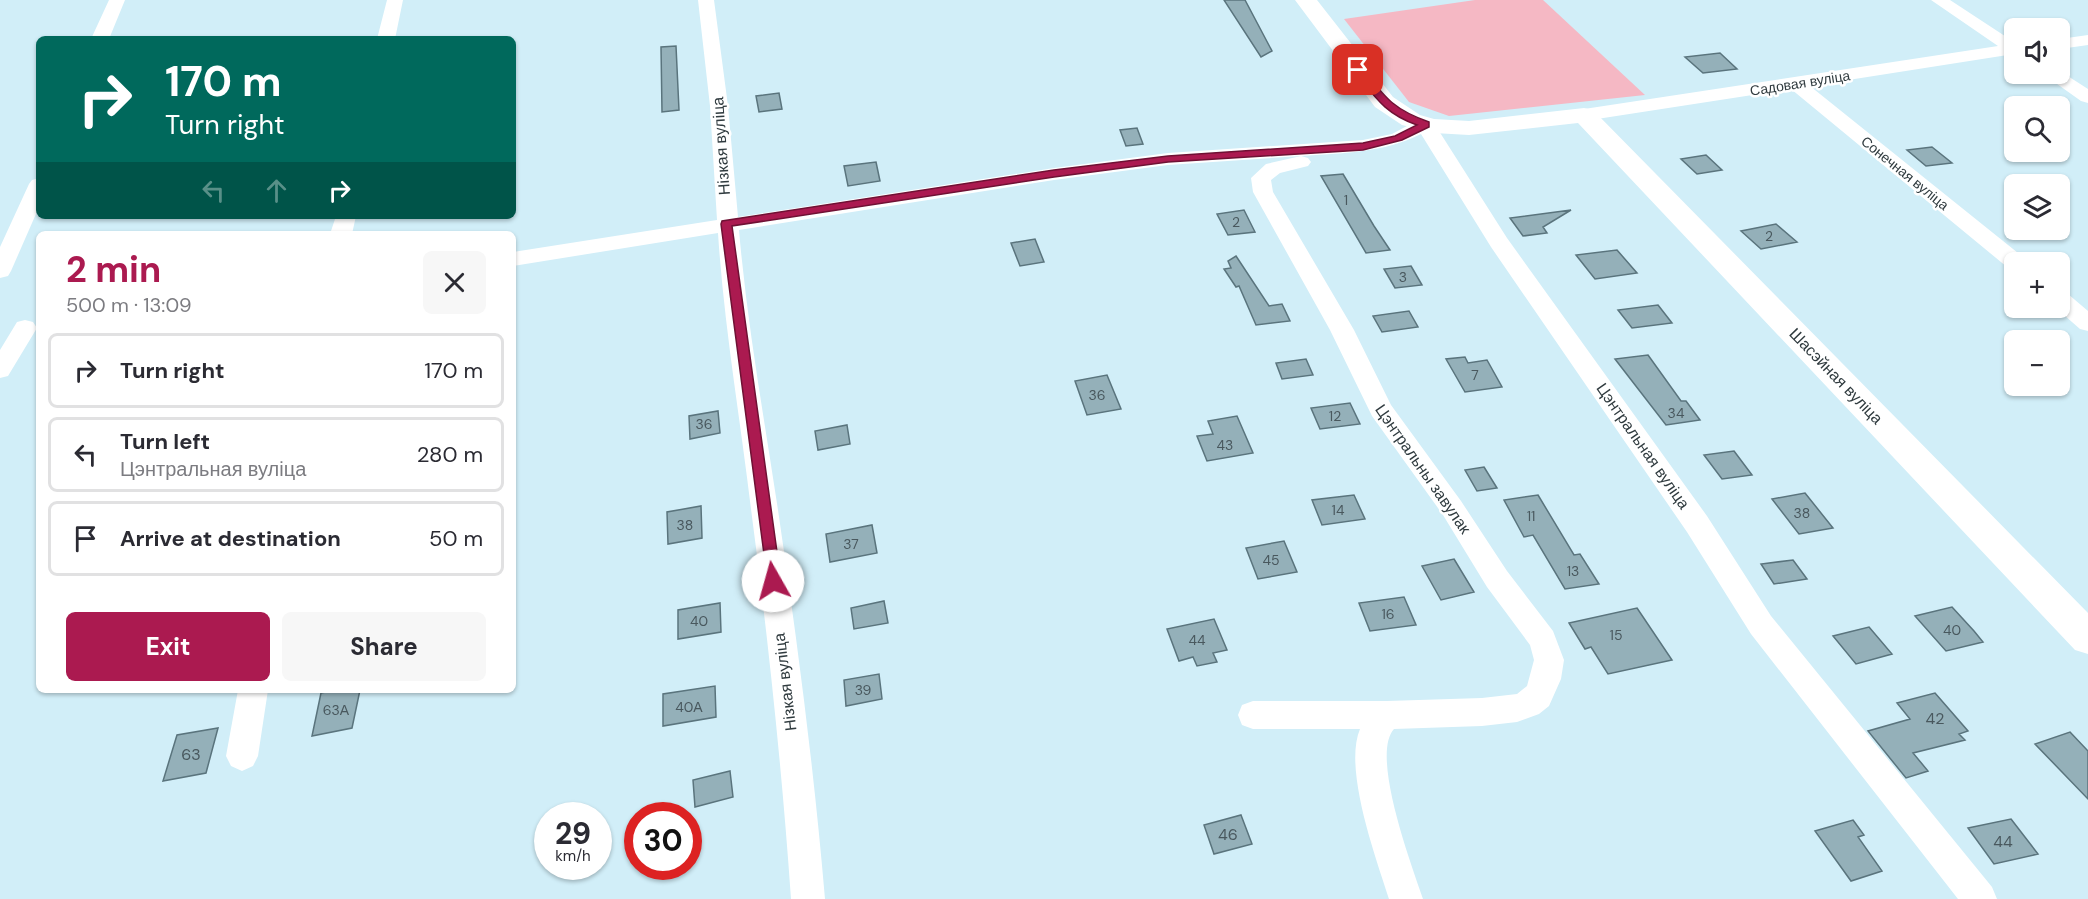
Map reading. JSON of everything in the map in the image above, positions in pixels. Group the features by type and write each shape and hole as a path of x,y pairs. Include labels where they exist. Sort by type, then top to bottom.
{"main road":[{"path":"1306,0 1384,102 1399,114 1425,124 1478,127 1584,115"},
{"name":"Шасэйная вуліца","path":"1584,115 2088,638"}],"street":[{"path":"101,36 117,0"},
{"path":"387,36 394,0"},
{"name":"Нізкая вуліца","path":"706,0 719,106 726,224 765,512 803,834 808,899"},
{"name":"Садовая вуліца","path":"1938,0 2004,43"},
{"path":"2070,43 2088,40"},
{"name":"Садовая вуліца","path":"1584,115 2004,51"},
{"name":"Сонечная вуліца","path":"1796,84 2004,253"},
{"path":"2068,84 2088,97"},
{"path":"516,259 1054,174 1168,159 1341,149 1388,141 1425,124"},
{"name":"Цэнтральная вуліца","path":"1425,124 1499,242 1697,524 1761,625 1980,899"},
{"name":"Цэнтральны завулак","path":"1253,715 1387,715 1482,712 1517,708 1528,704 1538,696 1546,679 1549,660 1543,640 1507,593 1452,508 1381,410 1342,330 1263,192 1261,178 1268,170 1341,149"},
{"path":"0,271 36,191"},
{"path":"2070,308 2088,323"},
{"path":"0,328 32,327"},
{"path":"0,370 32,327"},
{"path":"242,756 252,693"},
{"path":"1387,715 1377,724 1373,733 1372,758 1380,810 1406,899"}],"shaded area":[{"path":"1475,0 1543,0 1645,95 1449,116 1409,102 1344,19"}],"building":[{"path":"1224,0 1245,0 1272,51 1261,57"},
{"path":"676,46 679,110 662,112 661,47"},
{"path":"1720,53 1737,69 1703,73 1685,57"},
{"path":"779,93 782,109 759,112 756,96"},
{"path":"1137,128 1143,144 1126,146 1120,130"},
{"path":"1932,147 1952,163 1926,166 1907,150"},
{"path":"1706,155 1722,170 1697,174 1681,159"},
{"path":"876,162 880,181 848,186 844,166"},
{"path":"1343,174 1390,250 1366,253 1321,176"},
{"path":"1244,210 1255,232 1228,235 1217,214"},
{"path":"1571,210 1543,227 1547,233 1523,236 1510,218"},
{"path":"1776,224 1797,242 1761,249 1741,231"},
{"path":"1035,239 1044,262 1020,266 1011,243"},
{"path":"1617,250 1637,273 1595,279 1576,255"},
{"path":"1236,256 1269,306 1282,304 1290,321 1256,325 1239,286 1236,287 1224,269 1231,268 1228,261"},
{"path":"1411,266 1422,285 1395,288 1384,269"},
{"path":"1658,305 1672,323 1632,328 1618,310"},
{"path":"1409,311 1418,327 1382,332 1373,316"},
{"path":"1648,355 1681,401 1686,401 1700,420 1666,425 1615,359"},
{"path":"1465,357 1468,363 1487,360 1502,387 1465,392 1446,359"},
{"path":"1306,359 1313,375 1282,379 1276,363"},
{"path":"1107,375 1121,409 1087,415 1075,381"},
{"path":"1350,403 1360,424 1320,429 1311,408"},
{"path":"718,411 720,433 690,439 689,416"},
{"path":"1237,416 1253,453 1207,461 1197,436 1213,434 1208,421"},
{"path":"847,425 850,444 818,450 815,431"},
{"path":"1734,451 1752,475 1722,479 1704,455"},
{"path":"1484,467 1497,488 1477,491 1465,470"},
{"path":"1805,493 1833,528 1799,534 1772,499"},
{"path":"1354,495 1365,519 1322,525 1312,500"},
{"path":"1538,495 1574,555 1580,554 1599,584 1565,589 1533,535 1524,537 1504,500"},
{"path":"701,506 702,538 668,544 667,512"},
{"path":"872,525 877,553 830,562 826,534"},
{"path":"1284,541 1297,572 1258,579 1246,548"},
{"path":"1454,559 1474,592 1441,600 1422,566"},
{"path":"1793,560 1807,579 1774,584 1761,564"},
{"path":"1404,597 1416,625 1370,631 1359,603"},
{"path":"884,601 888,623 854,629 851,608"},
{"path":"720,603 721,632 678,639 678,610"},
{"path":"1952,607 1983,642 1946,651 1915,616"},
{"path":"1637,608 1672,660 1608,674 1591,647 1585,649 1569,623"},
{"path":"1214,619 1227,650 1213,653 1217,662 1197,666 1193,657 1179,661 1167,629"},
{"path":"1869,627 1892,654 1856,664 1833,636"},
{"path":"879,674 882,699 846,706 844,680"},
{"path":"715,686 716,717 663,726 663,694"},
{"path":"321,693 359,693 352,728 312,736"},
{"path":"1935,693 1968,731 1959,734 1965,740 1913,753 1928,771 1906,778 1868,731 1910,719 1897,703"},
{"path":"218,728 206,773 163,781 177,735"},
{"path":"2070,732 2088,751 2088,799 2035,744"},
{"path":"730,771 733,797 702,805 702,802 695,802 693,780"},
{"path":"1241,815 1252,844 1214,854 1204,825"},
{"path":"2011,819 2038,854 1994,864 1968,828"},
{"path":"1853,820 1864,835 1858,837 1882,871 1851,881 1815,831"}],"route":[{"path":"773,581 726,224 1168,159 1363,146 1398,138 1425,124 1404,117 1388,107 1358,70"}]}
